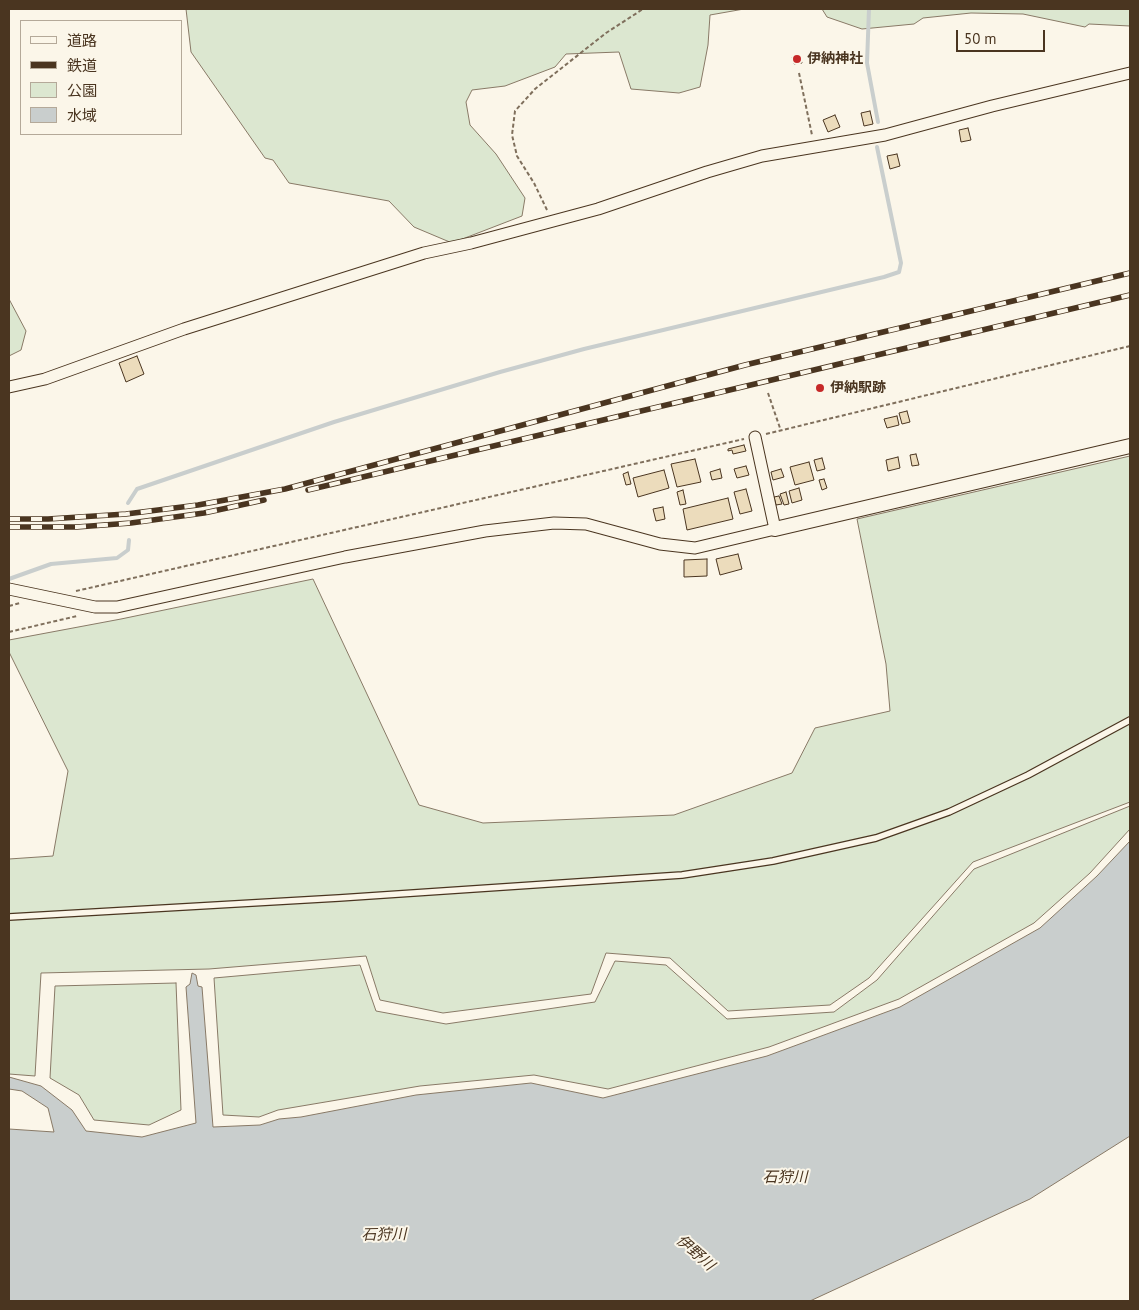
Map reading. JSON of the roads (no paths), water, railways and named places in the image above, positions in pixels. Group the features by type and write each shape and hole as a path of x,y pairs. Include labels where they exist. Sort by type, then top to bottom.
{"street":[{"path":"9,387 46,379 184,329 424,253 471,243 598,209 762,156 886,135 992,106 1130,74"},
{"path":"756,437 775,529"},
{"path":"9,589 95,607 117,607 345,557 485,531 554,523 586,524 660,544 695,548 1130,446"}],"lane":[{"path":"9,917 339,898 682,875 773,861 876,838 949,812 1028,775 1130,720"}],"water":[{"name":"石狩川","path":"1130,841 1130,1136 1030,1199 810,1301 9,1301 9,1129 54,1132 48,1108 22,1091 9,1089 9,1077 41,1086 72,1110 86,1131 142,1137 196,1123 186,987 190,984 192,973 196,975 198,986 202,987 213,1127 260,1125 279,1119 301,1117 416,1095 531,1083 603,1098 767,1056 900,1007 1040,928 1097,876"}],"waterway":[{"path":"869,9 867,63 878,122"},
{"path":"128,503 137,489 334,422 500,372 584,349 899,272 901,263 877,147"},
{"path":"9,579 51,564 117,558 128,550 129,540"}],"railway":[{"path":"9,519 48,519 126,514 198,505 285,489 745,365 1130,273"},
{"path":"308,490 1130,295"},
{"path":"9,527 77,527 131,523 204,513 264,500"}],"place":[{"name":"伊納神社","path":"797,59"},
{"name":"伊納駅跡","path":"820,388"}],"water label":[{"name":"伊野川","path":"695,1253"}]}
